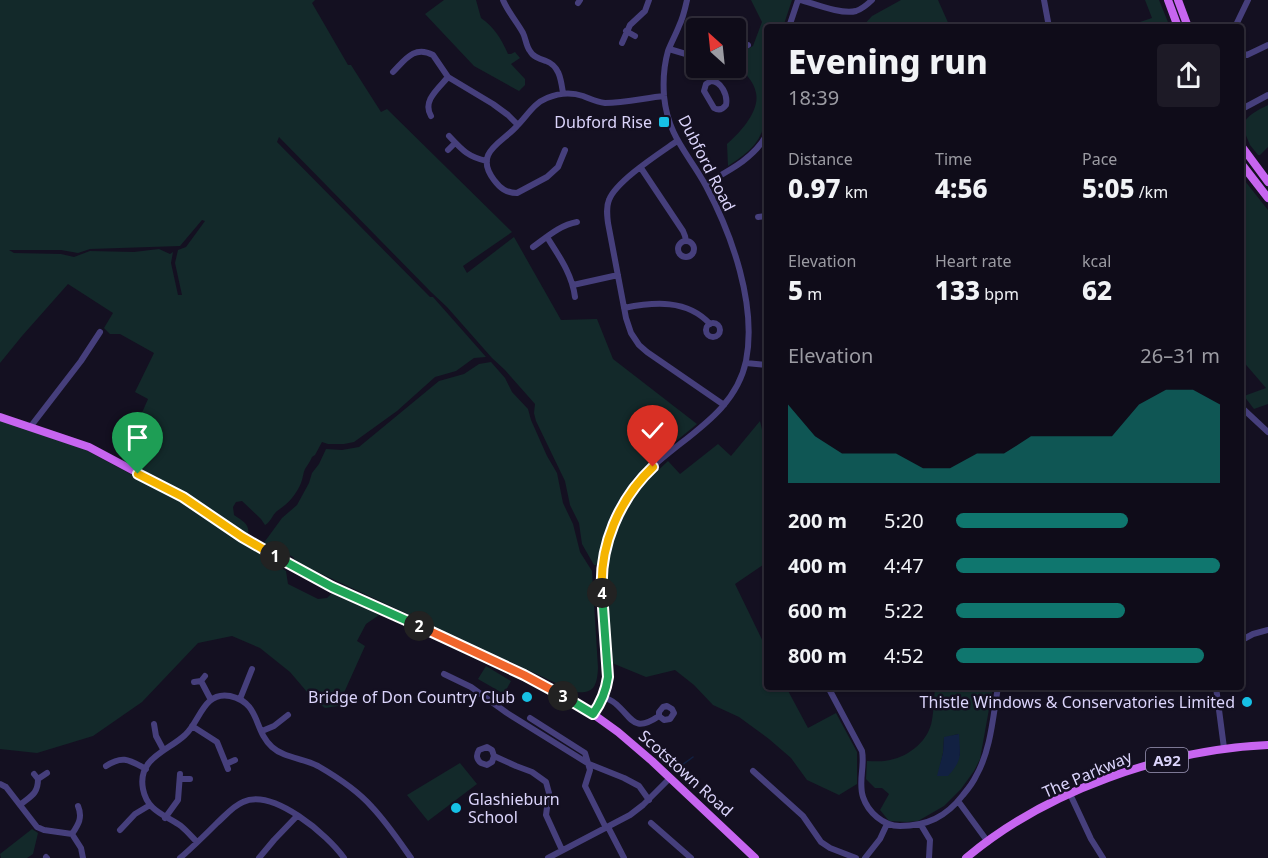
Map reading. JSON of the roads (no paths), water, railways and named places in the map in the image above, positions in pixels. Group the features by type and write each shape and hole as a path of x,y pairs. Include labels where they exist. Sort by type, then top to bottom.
{"main road":[{"path":"1168,0 1177,24"},
{"path":"1178,0 1187,24"},
{"path":"1244,149 1268,182"},
{"path":"1244,167 1268,198"},
{"name":"Scotstown Road","path":"0,417 89,447 183,497 242,537 291,566 545,685 618,732 755,858"},
{"name":"The Parkway","path":"966,858 1028,816 1098,782 1145,766 1205,751 1268,745"}],"street":[{"path":"503,0 524,34 531,53 556,68 563,93"},
{"path":"622,43 626,31 645,11 649,0"},
{"name":"Dubford Road","path":"593,714 603,696 608,677 601,586 606,546 614,523 627,498 644,476 714,417 735,388 746,363 749,319 734,250 705,184 671,129 664,96 669,49 681,23 687,0"},
{"path":"790,24 799,0 827,4 840,11 857,11 874,1"},
{"path":"1044,0 1048,24"},
{"path":"1236,24 1248,0"},
{"path":"626,31 634,36"},
{"path":"1244,55 1268,45"},
{"path":"669,49 686,54"},
{"path":"522,54 529,50"},
{"path":"393,72 414,52 423,51 433,55 448,77 494,104 518,125"},
{"path":"431,117 427,107 429,101 448,77"},
{"path":"711,81 719,83 727,98 726,105 720,110 711,105 704,91 706,84 711,81"},
{"path":"565,150 558,167 547,177 524,190 513,193 503,190 489,172 487,161 490,150 547,98 572,93 603,103 664,96"},
{"path":"1244,108 1268,95"},
{"path":"419,108 427,107"},
{"path":"449,136 469,156 487,161"},
{"path":"705,184 751,155 764,140"},
{"path":"677,141 618,186 610,198 608,223 628,327 639,345 723,405"},
{"path":"448,150 455,143"},
{"path":"640,168 683,231 686,241"},
{"path":"513,193 513,201"},
{"path":"758,217 764,216"},
{"path":"533,247 558,228 572,221"},
{"path":"547,237 562,261 573,285 575,297"},
{"path":"573,285 618,275"},
{"path":"624,308 653,303 671,304 703,316 710,324"},
{"path":"31,426 81,361 100,332"},
{"path":"746,363 764,365"},
{"path":"1244,410 1268,432"},
{"path":"1244,639 1268,630"},
{"path":"240,699 251,672 258,678"},
{"path":"444,674 471,687 589,764 639,786 649,800"},
{"path":"200,680 211,700"},
{"path":"830,690 862,751 863,798 871,811 887,824 895,826 921,825 942,815 958,801 972,783 981,767 988,743 997,690"},
{"path":"1216,690 1224,748"},
{"path":"197,842 181,826 165,818 150,805 142,783 146,768 153,758 186,734 211,700 226,696 240,699 251,709 271,746 281,753 313,763 365,800 411,858"},
{"path":"603,696 616,704 637,724 651,722 659,716"},
{"path":"262,731 274,726 286,716 290,724"},
{"path":"530,718 583,752 590,770 585,786 624,858"},
{"path":"192,726 217,742 227,767 235,760"},
{"path":"163,749 154,728 164,730"},
{"path":"107,755 109,764 123,759 146,768"},
{"path":"494,756 532,772 546,782 549,792 548,820 562,850"},
{"path":"753,771 803,816 820,843 856,858"},
{"path":"20,805 35,794 38,786 36,776 47,773"},
{"path":"165,818 178,800 180,777 190,779"},
{"path":"548,858 630,815 649,800 670,778"},
{"path":"0,784 6,787 37,827 72,834 81,848 83,858"},
{"path":"1070,794 1100,857"},
{"path":"180,858 228,813 242,802 252,799 278,804 297,816 325,836 341,857"},
{"path":"958,801 988,842"},
{"path":"129,831 122,828 135,814 150,805"},
{"path":"72,834 79,824 79,809 89,808"},
{"path":"259,858 297,816"},
{"path":"651,823 691,858"},
{"path":"865,858 887,824"},
{"path":"921,825 930,840 929,858"}],"water":[{"path":"959,734 960,752 956,765 948,776 937,776 943,753 944,737"}],"waterway":[{"path":"678,768 693,757"}],"place":[{"name":"Dubford Rise","path":"664,122"},
{"name":"Bridge of Don Country Club","path":"527,697"},
{"name":"Thistle Windows & Conservatories Limited","path":"1247,702"},
{"name":"Glashieburn School","path":"456,808"}]}
